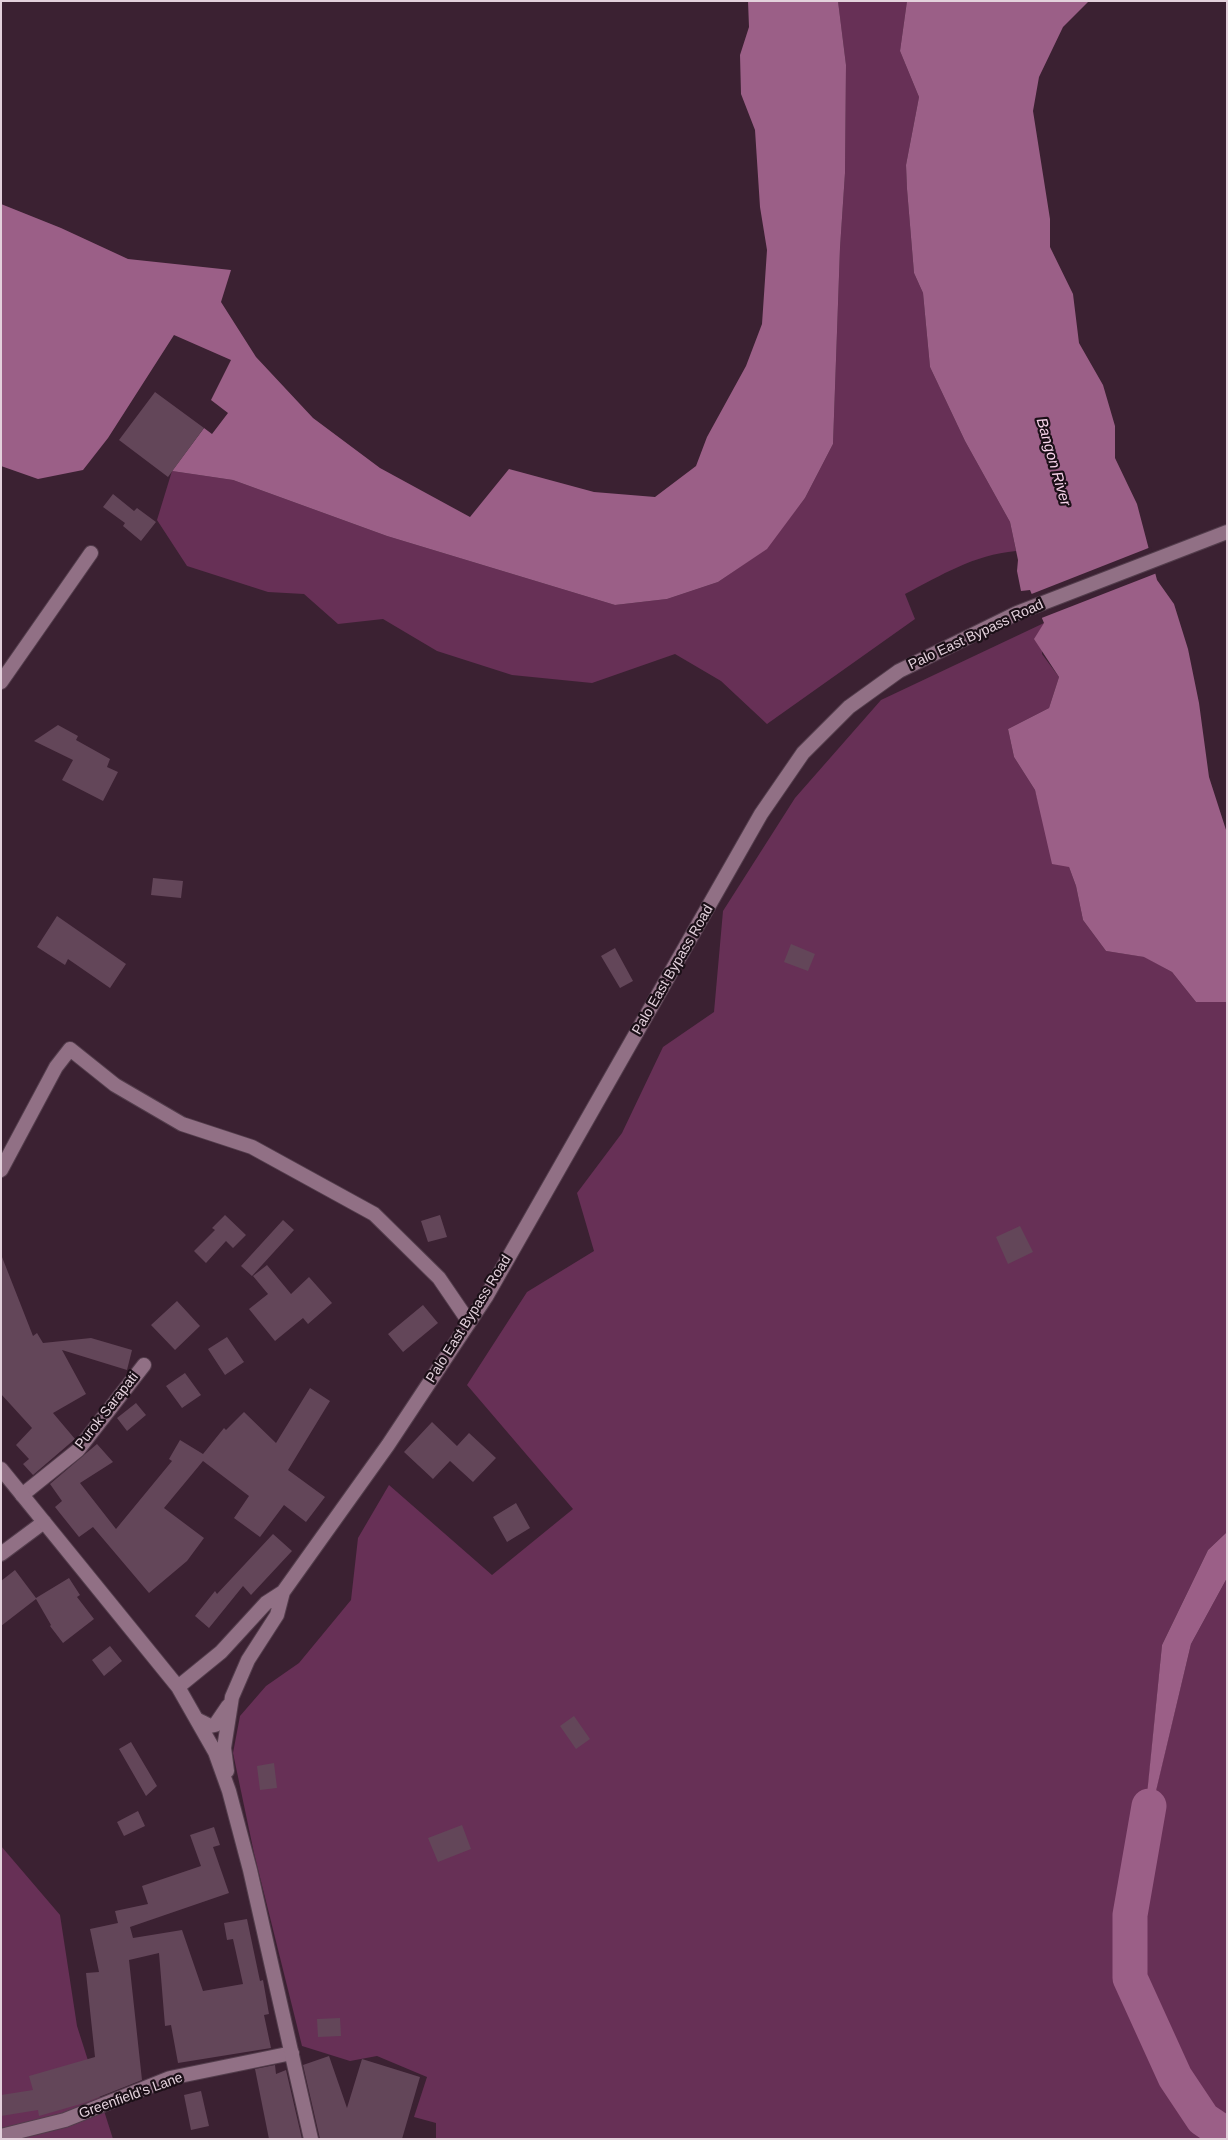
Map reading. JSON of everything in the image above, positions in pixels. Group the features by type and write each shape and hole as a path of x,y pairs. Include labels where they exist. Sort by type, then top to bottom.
{"main road":[{"name":"Palo East Bypass Road","path":"198,1720 210,1726 216,1725 222,1717 248,1660 277,1615 283,1592 388,1446 486,1297 761,814 803,753 849,708 899,671 1017,613 1227,532"},
{"path":"1,682 91,553"},
{"path":"1,1170 56,1067 70,1049 115,1085 182,1124 252,1147 374,1214 439,1278 469,1322"},
{"name":"Purok Sarapati","path":"22,1495 78,1450 144,1365"},
{"path":"1,1469 178,1686 215,1752 229,1792 250,1870 311,2139"},
{"path":"1,1554 44,1522"},
{"name":"Palo East Bypass Road","path":"178,1686 220,1652 266,1603 283,1592"},
{"name":"Palo East Bypass Road","path":"229,1792 224,1748 232,1697"},
{"name":"Greenfield's Lane","path":"1,2136 65,2120 170,2078 292,2053"}],"shaded area":[{"path":"838,1 907,1 900,51 919,97 906,165 907,189 914,273 923,293 930,367 965,441 1010,522 1016,551 1000,553 972,561 905,594 915,619 767,724 721,681 675,654 592,683 512,675 437,651 383,619 338,624 304,594 268,592 187,566 157,520 172,471 233,480 387,536 615,605 667,599 718,582 766,549 805,498 833,444 840,248 845,173 846,65"},
{"path":"1044,623 1042,654 1059,677 1049,708 1008,729 1014,757 1035,790 1042,815 1069,867 1076,886 1083,920 1106,951 1145,957 1172,972 1196,1002 1227,1002 1227,1532 1208,1550 1162,1645 1142,1848 1191,1644 1227,1578 1227,2139 436,2139 436,2123 414,2117 427,2077 377,2056 350,2061 302,2046 254,1853 233,1753 240,1716 266,1686 299,1663 351,1600 358,1538 389,1485 492,1575 573,1509 467,1385 527,1292 594,1251 577,1193 622,1133 663,1047 714,1012 723,911 795,798 881,700"},
{"path":"1,1846 60,1915 77,2026 113,2139 1,2139"}],"water":[{"path":"748,1 838,1 846,65 845,173 840,248 833,444 805,498 767,549 718,582 667,599 615,605 387,536 233,480 172,471 204,428 212,434 228,413 211,400 231,360 174,335 108,438 83,470 38,479 1,466 1,204 61,228 128,259 231,270 221,302 256,357 313,418 380,468 470,517 509,469 594,492 655,497 696,466 707,437 746,366 762,324 767,250 760,207 755,130 741,94 740,55 749,27"},
{"name":"Bangon River","path":"907,1 1089,1 1063,27 1039,77 1033,111 1050,219 1050,247 1073,294 1079,343 1103,385 1115,426 1115,458 1137,504 1157,580 1174,604 1188,649 1199,703 1209,777 1227,833 1227,1002 1196,1002 1172,972 1144,957 1106,951 1083,920 1076,886 1069,867 1052,864 1035,790 1014,757 1008,729 1049,708 1059,677 1034,639 1044,623 1030,590 1021,591 1017,571 1018,560 1010,522 965,441 930,367 923,293 914,273 907,189 906,165 919,97 900,51"},
{"path":"1227,1532 1227,1578 1191,1644 1141,1854 1162,1645 1208,1550"}],"pier":[{"path":"1151,547 1157,573 1039,619 1029,595"}],"building":[{"path":"155,392 204,428 168,477 119,440"},
{"path":"113,494 134,511 137,508 156,522 141,541 123,526 125,523 103,507"},
{"path":"58,725 78,736 76,740 110,759 107,767 118,772 103,801 62,780 73,760 34,741"},
{"path":"153,878 183,881 181,898 151,895"},
{"path":"57,916 126,964 110,988 68,959 65,965 37,947"},
{"path":"791,944 815,954 808,971 784,962"},
{"path":"615,948 633,981 620,988 601,956"},
{"path":"225,1215 246,1235 233,1248 226,1241 206,1263 194,1251 215,1230 212,1228"},
{"path":"440,1215 447,1237 428,1242 421,1221"},
{"path":"283,1220 294,1230 252,1276 241,1266"},
{"path":"1020,1226 1033,1252 1008,1264 996,1237"},
{"path":"2,1257 33,1336 37,1333 43,1343 91,1338 132,1350 127,1370 62,1350 86,1394 53,1413 75,1439 33,1475 23,1464 29,1459 16,1445 32,1428 1,1394"},
{"path":"267,1265 291,1294 309,1277 332,1303 308,1324 303,1318 275,1341 249,1309 268,1294 253,1276"},
{"path":"177,1301 200,1326 175,1350 151,1325"},
{"path":"423,1305 438,1323 403,1352 388,1334"},
{"path":"227,1337 244,1362 225,1375 208,1349"},
{"path":"185,1373 201,1395 182,1408 166,1386"},
{"path":"310,1388 330,1401 288,1470 325,1497 306,1522 284,1505 260,1537 234,1518 249,1496 203,1461 164,1508 204,1538 187,1561 149,1593 93,1527 79,1537 55,1507 62,1501 50,1484 97,1444 113,1462 80,1483 116,1529 172,1461 169,1459 180,1440 203,1454 224,1428 226,1430 244,1412 276,1443"},
{"path":"136,1403 146,1415 127,1431 117,1418"},
{"path":"432,1422 457,1446 469,1433 496,1458 473,1482 450,1461 433,1479 404,1452"},
{"path":"516,1503 530,1528 507,1542 493,1517"},
{"path":"273,1534 292,1551 251,1595 243,1586 209,1628 195,1616 215,1591 217,1594"},
{"path":"15,1570 36,1598 69,1578 80,1595 77,1597 94,1619 63,1643 50,1626 36,1599 1,1626 1,1581"},
{"path":"110,1646 122,1661 104,1676 92,1660"},
{"path":"574,1716 590,1739 576,1749 560,1726"},
{"path":"131,1742 157,1786 146,1796 119,1749"},
{"path":"274,1763 277,1788 260,1790 257,1766"},
{"path":"138,1811 145,1826 124,1836 117,1822"},
{"path":"462,1825 471,1849 438,1862 428,1838"},
{"path":"214,1827 220,1845 213,1847 229,1893 130,1927 133,1938 182,1930 203,1991 243,1984 233,1939 227,1940 224,1923 247,1919 260,1981 263,1980 269,2014 264,2015 271,2048 178,2063 171,2025 165,2026 159,1953 129,1960 142,2080 84,2103 39,2116 38,2110 1,2116 1,2095 33,2090 29,2076 95,2057 86,1973 99,1972 90,1929 118,1923 115,1911 148,1904 142,1886 201,1866 190,1835"},
{"path":"340,2018 341,2036 318,2037 317,2019"},
{"path":"329,2056 347,2108 362,2059 420,2077 402,2139 320,2139 303,2065"},
{"path":"275,2065 276,2074 286,2070 302,2139 269,2139 255,2069"},
{"path":"201,2091 209,2126 191,2130 184,2095"}],"waterway":[{"path":"1149,1806 1130,1915 1130,1978 1175,2077 1203,2119 1227,2135"}]}
